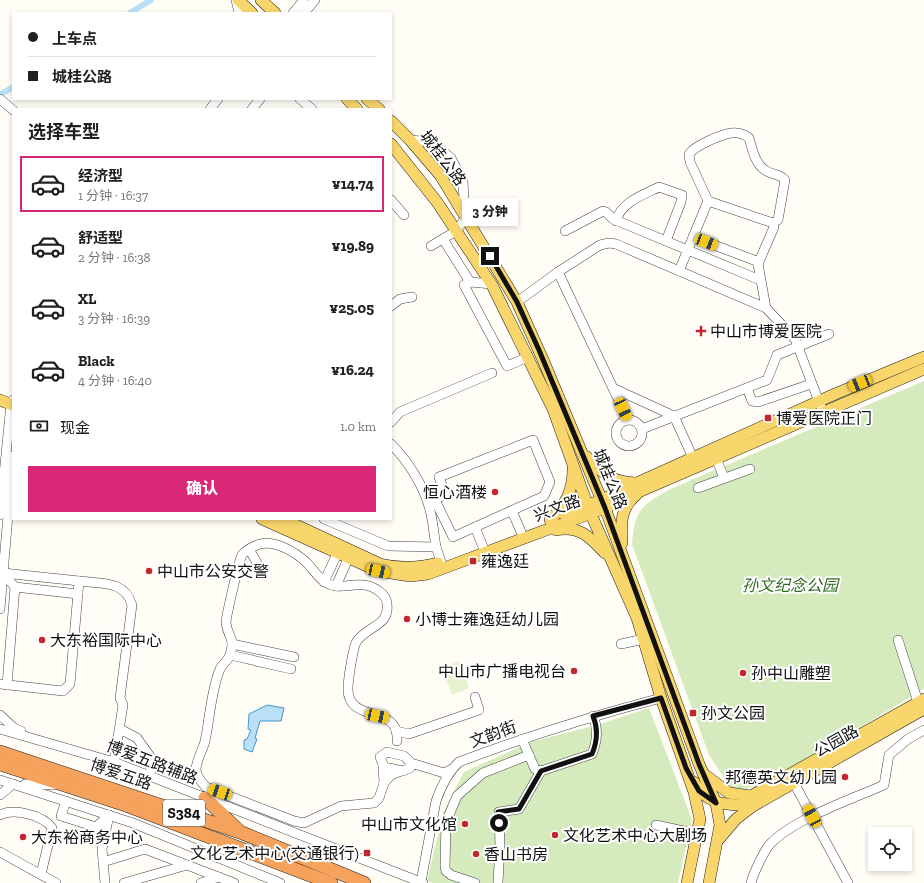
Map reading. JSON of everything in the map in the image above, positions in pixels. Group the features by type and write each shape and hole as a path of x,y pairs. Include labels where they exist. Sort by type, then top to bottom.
{"highway":[{"name":"博爱五路","path":"0,752 240,832 364,883"},
{"name":"博爱五路","path":"0,764 67,785 212,836 331,883"},
{"path":"204,798 240,832"}],"main road":[{"path":"237,0 251,12"},
{"path":"261,0 274,12"},
{"path":"348,100 356,108"},
{"path":"368,100 378,108"},
{"name":"城桂公路","path":"392,121 440,175 517,302 582,451 604,504 703,773 716,803 720,824 709,883"},
{"name":"城桂公路","path":"392,145 437,202 491,284 553,409 589,508 637,618 661,698 686,768 700,819 687,883"},
{"name":"兴文路","path":"285,520 380,564 409,568 441,562 520,536 550,520 604,504 693,458 818,401 924,357"},
{"name":"兴文路","path":"640,486 716,458 924,368"},
{"path":"0,393 12,402"},
{"path":"0,400 12,402"},
{"path":"582,451 608,477 620,482 640,486 633,498 623,510 621,527 624,557"},
{"path":"550,520 565,503 573,484 573,464"},
{"name":"兴文路","path":"264,520 348,559 378,571 394,575 416,575 445,568 589,508"},
{"path":"520,536 568,527 582,533 594,541 612,561"},
{"name":"公园路","path":"703,773 729,793 751,796 922,705"},
{"name":"公园路","path":"718,839 736,819 753,806 794,783 922,705"},
{"path":"686,768 699,791 716,803 753,806"}],"street":[{"path":"237,0 239,12"},
{"path":"295,12 308,6"},
{"path":"2,100 12,109"},
{"path":"211,108 217,100"},
{"path":"218,108 225,100"},
{"path":"253,108 259,100"},
{"path":"301,100 311,108"},
{"path":"766,308 758,262 774,227 773,224 778,220 785,180 782,176 764,170 756,159 749,138 742,133 731,133 695,147 689,154 690,162 708,200 773,224"},
{"path":"410,140 432,142 451,158 462,181 465,218 456,231 431,246"},
{"path":"616,221 618,215 626,204 659,187 682,195 682,202 666,241"},
{"path":"679,271 708,200"},
{"path":"392,201 404,216"},
{"path":"565,231 603,211 616,221 760,280"},
{"path":"693,237 758,262"},
{"path":"443,239 470,282"},
{"path":"517,302 558,272 600,245 609,243 616,244 766,308 795,339 823,412"},
{"path":"558,272 628,420"},
{"path":"491,284 470,282 464,286 507,366 528,357"},
{"path":"392,305 400,299 412,297"},
{"path":"642,429 767,380 778,355 829,334"},
{"path":"392,421 400,412 492,373"},
{"path":"747,388 752,401 758,402 811,384"},
{"path":"613,388 674,416 693,458"},
{"path":"0,509 12,402"},
{"path":"628,420 636,422 642,429 641,438 636,444 628,446 621,443 617,436 617,428 623,421 628,420"},
{"path":"533,440 550,482 544,496 475,527 453,537 435,500 445,494 439,477 533,440"},
{"path":"392,445 400,454 418,481 430,510 436,546 441,562"},
{"path":"716,458 724,478"},
{"path":"0,609 12,468"},
{"path":"698,488 750,469"},
{"path":"512,511 520,536"},
{"path":"326,520 388,546 436,546"},
{"path":"475,527 483,547"},
{"path":"265,543 278,546 301,558 324,582 336,586 364,585 382,593 387,602 388,612 380,624 363,635 356,642 348,688 349,699 353,706 386,718 392,722 396,731 397,742 406,765 390,775 384,783 379,798 374,803 341,806 304,823 294,821 206,787 198,777 197,766 205,740 220,668 230,655 233,640 226,623 239,565 243,555 249,549 265,543"},
{"path":"249,549 260,568"},
{"path":"324,582 337,554"},
{"path":"336,586 348,559"},
{"path":"3,573 119,586 129,595 132,605 120,698 123,705 114,762"},
{"path":"3,573 15,587 78,594"},
{"path":"15,587 3,684 63,691 70,684 79,581"},
{"path":"622,644 644,639"},
{"path":"898,640 922,705"},
{"path":"232,644 294,657"},
{"path":"230,655 292,669"},
{"path":"396,731 409,734 479,710 475,697"},
{"name":"文韵街","path":"422,883 436,801 452,769 459,762 522,739 593,716 661,698"},
{"path":"0,715 14,728 35,738"},
{"path":"522,739 535,769 541,771 592,754 595,748 597,725 593,716"},
{"name":"博爱五路辅路","path":"0,729 114,762 422,883"},
{"path":"120,729 137,738 154,762 149,775"},
{"path":"751,883 770,845 793,827 812,816 884,785 889,755 908,739 924,730"},
{"path":"384,783 383,765 380,757 393,748 397,742"},
{"path":"387,752 406,765 442,777 444,783"},
{"path":"475,883 451,875 446,871 445,856 447,816 457,796 483,773 529,755"},
{"path":"383,765 406,765 444,773 452,769"},
{"path":"498,883 500,846 498,812 519,809 541,771"},
{"path":"0,780 109,815 280,883"},
{"path":"794,783 848,883"},
{"path":"0,795 13,784 67,785"},
{"path":"66,800 61,816 96,827 109,815"},
{"path":"0,816 7,812 26,814 47,822 50,825 52,828 41,874"},
{"path":"105,883 102,849 109,815"},
{"path":"656,825 697,834"},
{"path":"103,862 145,849 234,883"},
{"path":"0,852 56,883"},
{"path":"124,883 187,865"},
{"path":"201,883 219,878"}],"green space":[{"name":"孙文纪念公园","path":"924,381 924,689 768,783 741,790 731,788 709,755 632,544 637,516 645,506 668,490"},
{"path":"459,661 469,688 452,695 442,668"},
{"path":"649,708 692,820 678,883 433,883 427,881 443,813 464,772 531,742 597,725"}],"water":[{"path":"267,705 284,708 281,721 260,721 255,738 257,739 252,752 244,749 244,740 247,739 251,730 248,729 249,714"}],"waterway":[{"path":"132,12 151,0"},
{"path":"0,95 12,88"}],"place":[{"name":"中山市博爱医院","path":"701,331"},
{"name":"博爱医院正门","path":"768,418"},
{"name":"恒心酒楼","path":"495,492"},
{"name":"雍逸廷","path":"473,561"},
{"name":"中山市公安交警","path":"149,571"},
{"name":"小博士雍逸廷幼儿园","path":"407,619"},
{"name":"大东裕国际中心","path":"42,640"},
{"name":"中山市广播电视台","path":"574,671"},
{"name":"孙中山雕塑","path":"743,673"},
{"name":"孙文公园","path":"693,713"},
{"name":"邦德英文幼儿园","path":"845,777"},
{"name":"中山市文化馆","path":"465,824"},
{"name":"文化艺术中心大剧场","path":"555,835"},
{"name":"大东裕商务中心","path":"23,837"},
{"name":"文化艺术中心(交通银行)","path":"367,853"},
{"name":"香山书房","path":"476,854"}],"route":[{"path":"490,256 517,302 539,350 605,508 699,764 716,803 699,791 686,768 661,698 593,716 597,725 595,748 592,754 541,771 519,809 498,812 499,823"}]}
